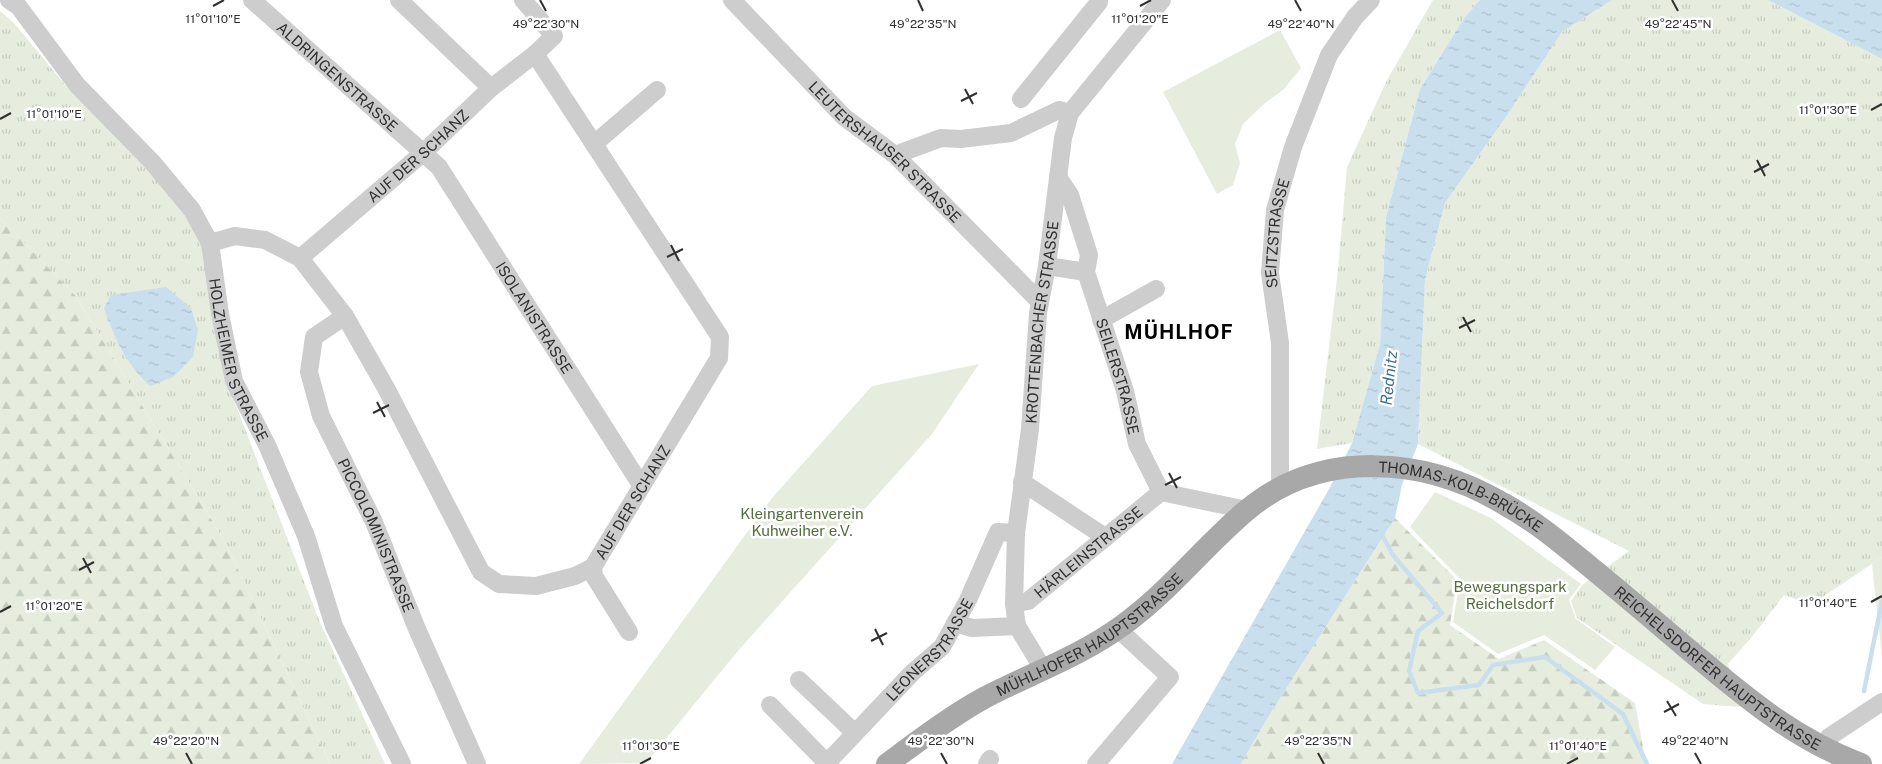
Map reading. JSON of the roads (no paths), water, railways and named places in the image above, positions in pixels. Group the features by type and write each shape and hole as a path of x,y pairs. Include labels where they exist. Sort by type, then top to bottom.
{"main road":[{"name":"THOMAS-KOLB-BRÜCKE","path":"1280,488 1322,472 1358,466 1399,466 1435,473 1475,488 1506,504 1539,527 1605,579"},
{"name":"MÜHLHOFER HAUPTSTRASSE","path":"887,764 980,700 1101,640 1118,629 1171,584 1247,510 1280,488"},
{"name":"REICHELSDORFER HAUPTSTRASSE","path":"1605,579 1763,712 1832,756 1861,764"}],"street":[{"name":"HOLZHEIMER STRASSE","path":"9,0 19,7 77,85 153,163 192,210 210,243 220,314 234,381 266,445 306,536 334,626 402,764"},
{"name":"ALDRINGENSTRASSE","path":"252,0 424,152"},
{"path":"399,0 492,88"},
{"name":"AUF DER SCHANZ","path":"300,258 424,152 492,88 535,54 554,36 523,0"},
{"name":"LEUTERSHAUSER STRASSE","path":"732,0 844,117 895,155 1040,302"},
{"name":"KROTTENBACHER STRASSE","path":"1043,669 1017,626 1014,604 1016,533 1030,429 1035,342 1047,266 1063,138 1070,113 1162,0"},
{"name":"SEITZSTRASSE","path":"1280,488 1280,342 1270,274 1275,210 1293,147 1329,55 1355,18 1371,0"},
{"path":"1022,99 1099,1"},
{"name":"AUF DER SCHANZ","path":"210,243 235,236 265,240 300,258 345,316 386,388 481,572 499,584 536,586 575,576 593,567 718,358 720,337 535,54"},
{"path":"594,144 638,96 657,90"},
{"path":"895,155 942,138 961,139 1011,133 1059,110 1070,113"},
{"name":"ISOLANISTRASSE","path":"424,152 439,167 641,485"},
{"name":"SEILERSTRASSE","path":"1058,177 1070,196 1089,255 1086,272 1125,391 1137,444 1161,492"},
{"path":"1047,266 1086,272"},
{"path":"1101,320 1156,289"},
{"name":"PICCOLOMINISTRASSE","path":"345,316 314,337 308,372 319,407 374,522 417,629 477,764"},
{"path":"1022,482 1105,537"},
{"path":"1161,492 1247,510"},
{"name":"HÄRLEINSTRASSE","path":"1014,604 1028,601 1161,492"},
{"name":"LEONERSTRASSE","path":"826,764 913,672 942,647 998,532 1016,533"},
{"path":"593,567 594,576 629,632"},
{"path":"955,623 972,628 1017,626"},
{"path":"1096,764 1170,677 1140,642 1118,629"},
{"path":"799,680 855,733"},
{"path":"1832,756 1829,737 1882,702"},
{"path":"770,705 826,764"}],"water":[{"name":"Rednitz","path":"1480,0 1612,0 1562,32 1508,114 1445,203 1425,280 1418,444 1402,485 1395,518 1267,719 1241,764 1172,764 1329,489 1352,443 1380,344 1386,217 1420,89 1464,18"},
{"path":"1768,0 1882,0 1882,59"},
{"path":"166,287 191,308 198,330 193,357 173,377 150,386 127,359 112,330 104,308 111,295"}],"waterway":[{"path":"1381,533 1393,555 1442,613 1418,631 1409,671 1418,693 1479,685 1493,665 1545,657 1623,714 1647,764"},
{"path":"1864,691 1882,601"}],"district":[{"name":"MÜHLHOF","path":"1179,332"}],"park label":[{"name":"Kleingartenverein Kuhweiher e.V.","path":"802,522"},
{"name":"Bewegungspark Reichelsdorf","path":"1510,594"}]}
